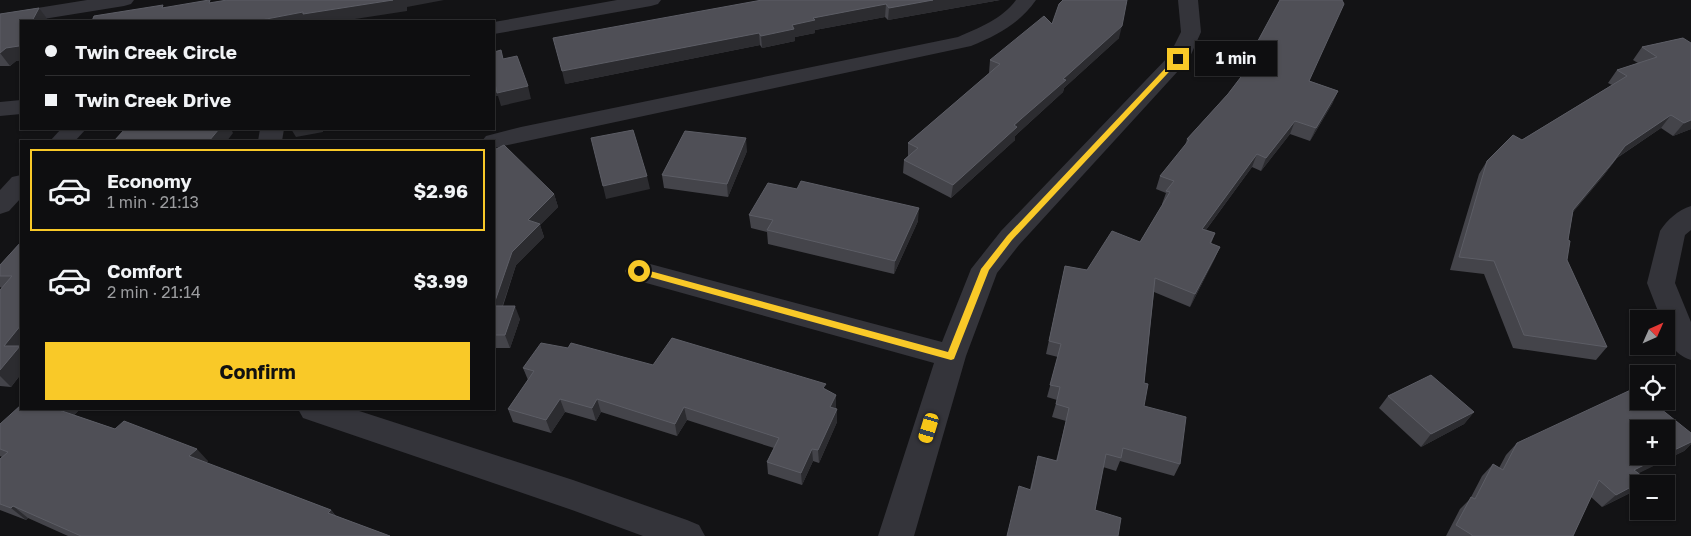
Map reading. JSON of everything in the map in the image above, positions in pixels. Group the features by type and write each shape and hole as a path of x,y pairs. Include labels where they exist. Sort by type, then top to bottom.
{"street":[{"path":"0,16 19,0"},
{"path":"0,20 124,0"},
{"path":"495,28 651,0"},
{"path":"495,141 964,42 996,29 1020,10 1026,0"},
{"path":"896,536 951,356 986,269 1010,238 1178,59 1191,32 1188,0"},
{"path":"0,109 20,107"},
{"path":"63,140 73,130"},
{"path":"0,205 20,185"},
{"path":"1691,215 1673,231 1661,283 1683,338 1691,348"},
{"path":"639,271 951,356"},
{"path":"317,410 573,495 687,536"}],"building":[{"path":"210,0 209,3 227,0 393,0 303,14 303,12 261,20 92,20 94,16 163,5 162,8"},
{"path":"762,0 933,0 889,8 886,4 813,18 815,20 792,25 794,29 761,36 759,33 562,71 553,38"},
{"path":"1063,0 1127,0 1122,26 1063,79 1066,80 1014,125 1017,127 953,185 904,160 918,148 908,143 1000,64 990,60 1044,16 1052,24 1059,4"},
{"path":"1280,0 1342,0 1344,4 1309,81 1338,91 1316,128 1295,121 1266,158 1257,154 1202,229 1215,233 1210,243 1220,247 1195,294 1155,278 1144,383 1148,384 1144,406 1186,417 1180,464 1123,448 1121,458 1106,454 1095,510 1121,518 1118,536 1007,536 1019,486 1031,490 1038,456 1057,461 1069,408 1056,404 1060,387 1050,385 1061,344 1049,341 1065,266 1087,270 1112,231 1140,242 1170,192 1166,191 1174,181 1160,176 1189,140 1187,139 1228,94 1260,52 1253,50"},
{"path":"39,8 33,20 20,20 19,46 6,48 0,53 0,14"},
{"path":"1683,38 1691,43 1691,120 1684,123 1671,115 1625,146 1573,210 1567,260 1607,347 1524,335 1494,261 1459,257 1487,161 1513,135 1522,140 1627,76 1617,70 1657,57 1642,47"},
{"path":"501,50 503,59 517,56 528,86 497,93 495,83 495,52"},
{"path":"124,130 218,130 210,140 115,140"},
{"path":"633,130 647,176 603,186 591,138"},
{"path":"685,131 746,138 727,184 662,175"},
{"path":"504,145 554,194 528,220 540,224 512,252 495,301 495,150"},
{"path":"801,181 919,208 895,261 767,230 773,220 749,215 768,183 797,189"},
{"path":"20,243 20,326 4,346 20,346 0,370 0,290 12,276 0,276 0,265"},
{"path":"495,306 515,306 505,335 495,335"},
{"path":"672,338 826,384 823,388 836,395 830,407 837,409 818,450 812,449 801,473 767,462 779,438 684,407 675,424 597,399 592,408 560,399 546,420 508,409 534,371 523,368 541,343 568,348 571,343 653,365"},
{"path":"1431,375 1474,412 1431,434 1388,396"},
{"path":"1630,390 1630,410 1662,410 1675,420 1630,420 1630,465 1644,465 1634,470 1641,475 1630,475 1630,488 1616,495 1599,480 1573,536 1472,536 1456,525 1471,497 1475,499 1493,464 1503,470 1517,443"},
{"path":"20,406 20,410 59,410 115,429 124,421 197,449 189,456 331,510 328,513 390,536 81,536 13,506 11,508 0,504 0,459 8,452 0,449 0,424"},
{"path":"1675,420 1691,433 1691,442 1675,450"}],"route":[{"path":"639,271 951,356 986,269 1010,238 1178,59"}]}
